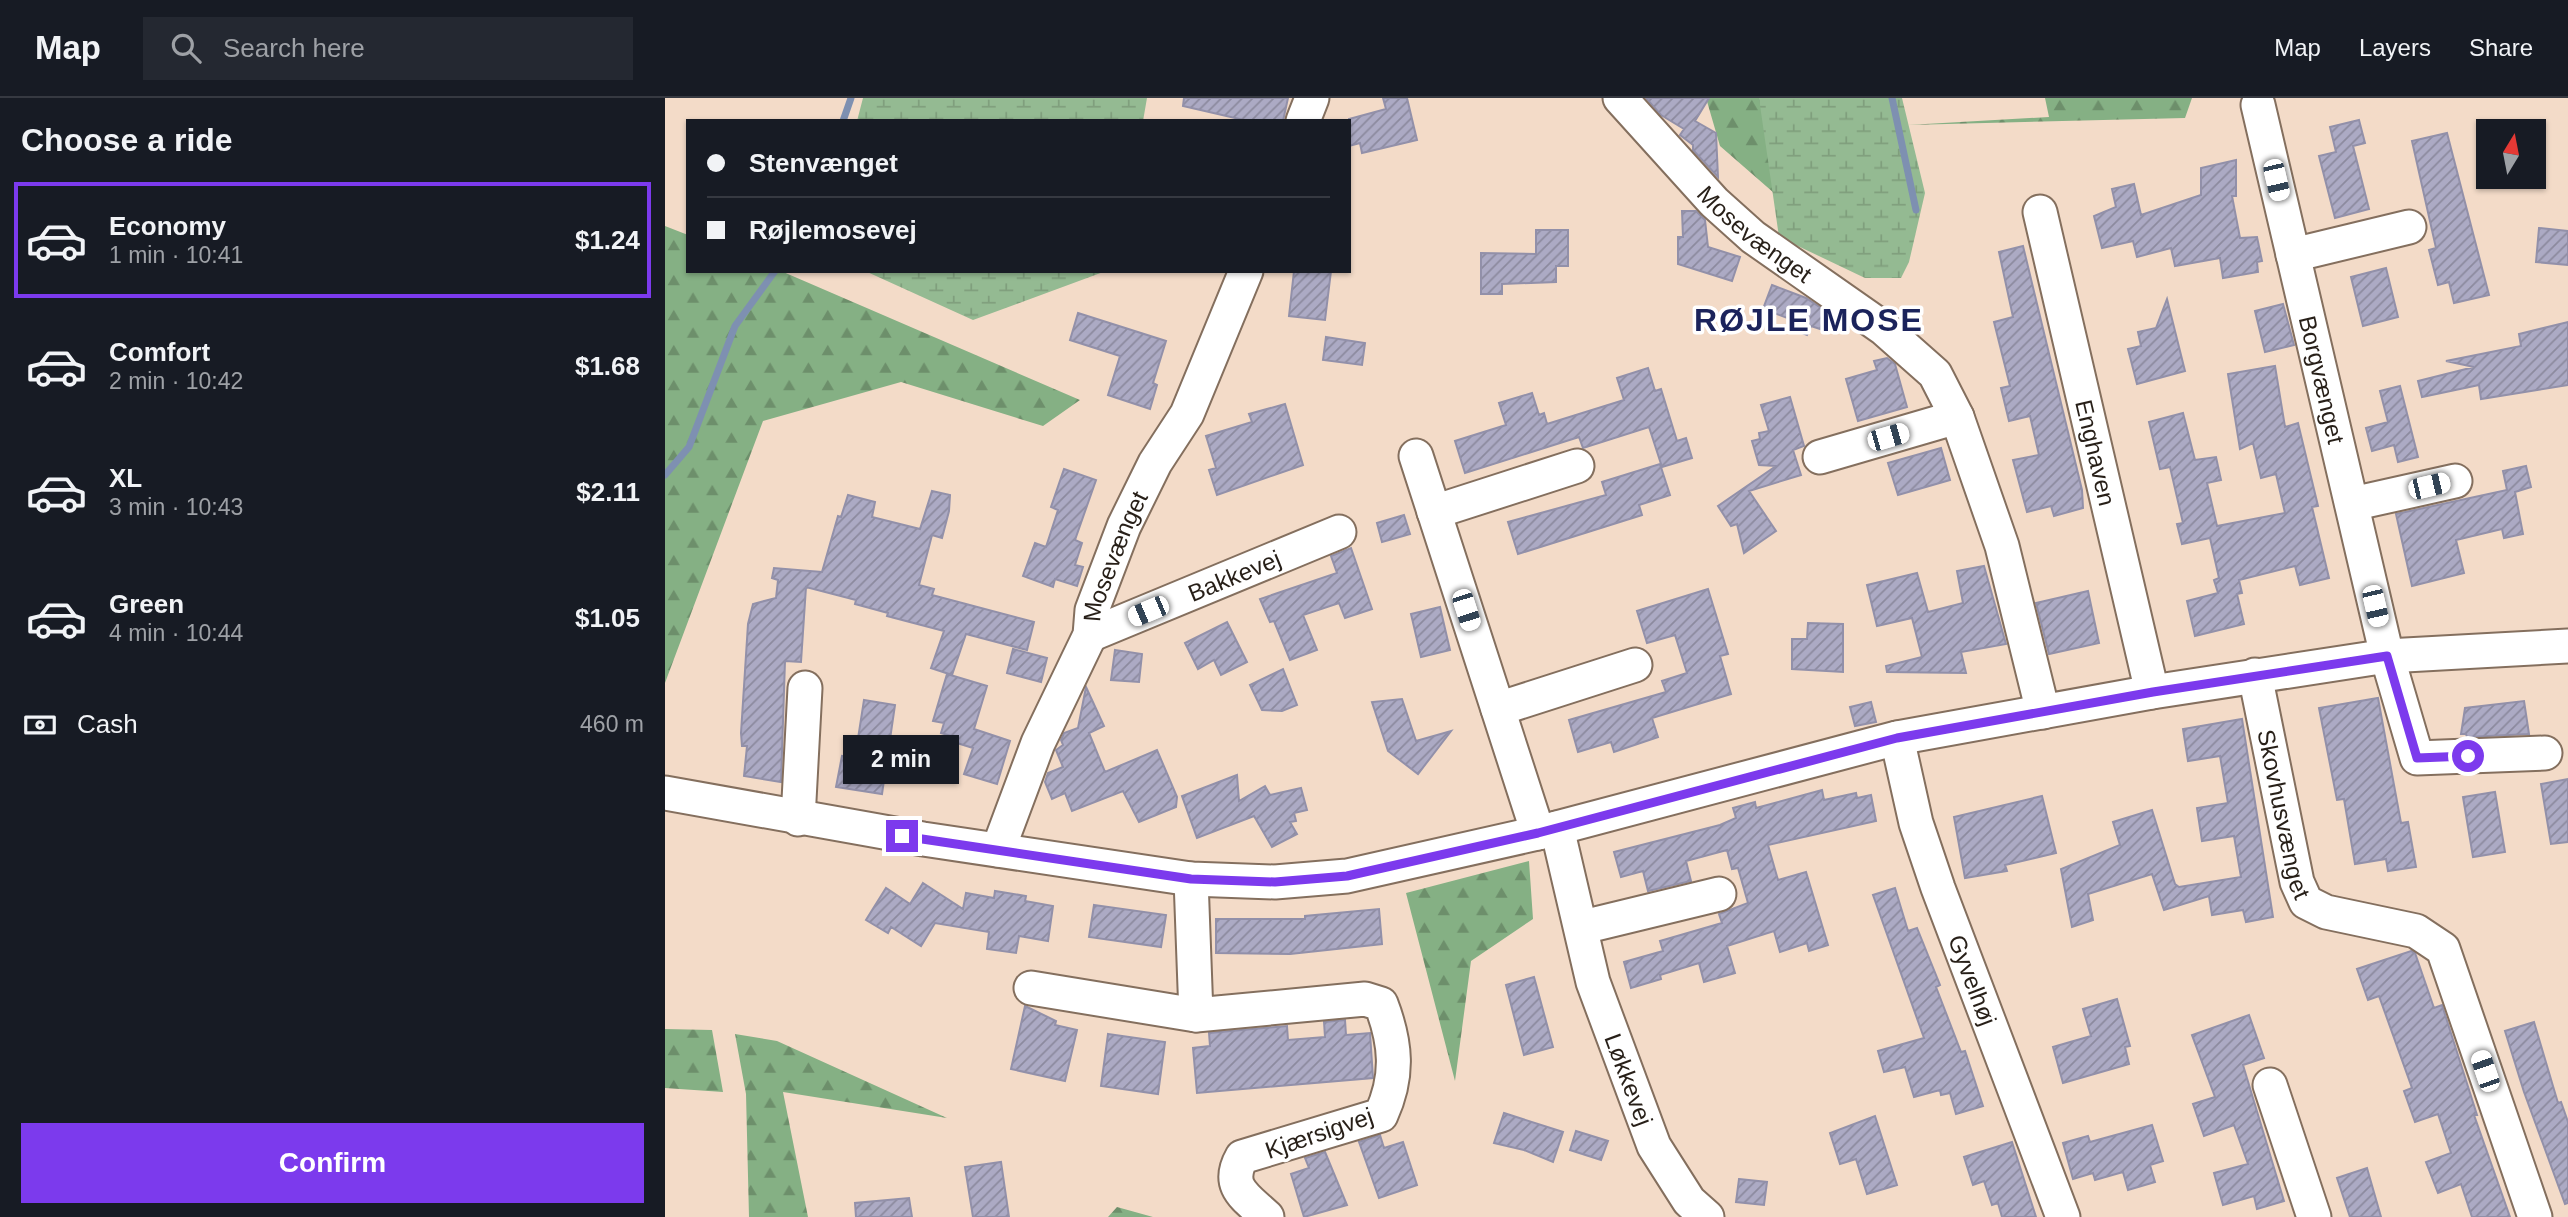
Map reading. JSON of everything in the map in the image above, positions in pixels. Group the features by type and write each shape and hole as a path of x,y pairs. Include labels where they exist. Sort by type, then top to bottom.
{"street":[{"path":"1304,119 1312,98"},
{"name":"Mosevænget","path":"1620,98 1723,211 1753,237 1914,353 1935,374 1957,417 2002,546 2043,712"},
{"name":"Borgvænget","path":"2258,106 2387,656 2417,758 2545,753"},
{"name":"Enghaven","path":"2040,212 2153,692"},
{"path":"2293,255 2409,227"},
{"name":"Mosevænget","path":"997,850 1038,743 1090,635 1093,610 1124,526 1155,463 1187,414 1245,273"},
{"path":"1820,457 1957,417"},
{"name":"Løkkevej","path":"1416,456 1498,709 1548,830 1583,927 1593,982 1654,1146 1689,1201 1707,1217"},
{"path":"1434,512 1577,466"},
{"path":"2352,504 2455,481"},
{"name":"Bakkevej","path":"1090,635 1339,532"},
{"path":"665,793 798,818 1191,879 1275,882 1347,876 1548,830 1897,738 2153,692 2387,656 2568,646"},
{"path":"1498,709 1636,665"},
{"name":"Skovhusvænget","path":"2255,675 2297,882 2306,902 2326,912 2416,931 2443,949 2535,1217"},
{"path":"798,818 805,688"},
{"name":"Gyvelhøj","path":"1897,738 1916,824 1938,888 2063,1217"},
{"path":"1191,879 1196,1015"},
{"path":"1583,927 1719,894"},
{"name":"Kjærsigvej","path":"1031,988 1196,1015 1365,999 1381,1004 1392,1033 1395,1074 1381,1115 1242,1157 1234,1172 1235,1186 1267,1217"},
{"path":"2270,1085 2314,1217"}],"green space":[{"path":"863,98 1147,98 1143,119 858,119"},
{"path":"1706,98 1780,98 1774,193 1720,146"},
{"name":"RØJLE MOSE","path":"1759,98 1902,98 1925,193 1909,262 1901,278 1865,278 1779,237"},
{"path":"2045,98 2192,98 2185,118 1908,125 2049,117"},
{"path":"665,226 686,234 686,273 786,273 1080,400 1043,426 901,382 763,421 665,683"},
{"path":"869,273 1101,273 973,320"},
{"path":"1529,861 1533,919 1471,961 1455,1081 1406,893"},
{"path":"665,1029 712,1030 723,1092 665,1088"},
{"path":"735,1034 777,1041 947,1118 783,1092 808,1217 749,1217 746,1094"},
{"path":"1117,1207 1153,1217 1108,1217"}],"building":[{"path":"1184,98 1288,98 1283,119 1239,119 1183,106"},
{"path":"1383,98 1407,98 1417,140 1362,153 1360,143 1351,145 1349,119 1386,109"},
{"path":"1646,98 1709,98 1695,121 1716,133 1718,177 1693,150 1693,145 1680,135 1684,129 1661,115"},
{"path":"2359,120 2365,143 2353,146 2369,209 2335,218 2319,156 2336,152 2330,127"},
{"path":"2447,133 2489,295 2454,303 2449,282 2438,285 2429,250 2436,248 2412,141"},
{"path":"2236,160 2236,196 2232,196 2240,238 2257,237 2262,261 2257,262 2258,272 2223,278 2220,258 2175,266 2171,248 2137,257 2133,241 2102,248 2094,216 2116,207 2112,189 2134,184 2141,215 2201,195 2201,168"},
{"path":"1682,211 1696,211 1705,220 1708,247 1740,257 1732,281 1678,264 1678,237 1683,237"},
{"path":"2539,228 2568,231 2568,265 2536,262"},
{"path":"1536,230 1568,230 1568,266 1556,266 1556,282 1502,284 1502,294 1481,294 1481,253 1536,254"},
{"path":"2023,246 2082,490 2083,508 2054,516 2051,506 2027,512 2013,460 2039,455 2030,416 2009,421 2001,388 2010,386 1994,322 2013,317 1999,252"},
{"path":"2386,268 2398,317 2363,326 2351,277"},
{"path":"1294,273 1331,273 1325,320 1289,316"},
{"path":"1772,285 1806,298 1827,312 1820,329 1811,326 1807,335 1790,328 1793,320 1763,309"},
{"path":"2167,299 2185,371 2137,384 2128,349 2141,346 2138,332 2156,328"},
{"path":"2283,304 2294,345 2265,352 2255,311"},
{"path":"1078,313 1166,341 1153,383 1157,385 1150,409 1108,395 1120,356 1070,340"},
{"path":"2568,322 2568,385 2481,399 2479,385 2422,397 2418,381 2474,367 2446,361 2521,346 2519,334"},
{"path":"1326,337 1365,343 1362,365 1323,360"},
{"path":"1887,358 1895,364 1907,407 1858,421 1846,379 1877,370 1874,361"},
{"path":"2275,366 2285,427 2298,423 2318,506 2312,507 2329,578 2300,585 2295,566 2239,580 2242,593 2237,594 2244,624 2195,636 2187,601 2218,593 2214,580 2219,578 2210,538 2182,544 2177,524 2183,523 2170,467 2160,469 2149,422 2183,413 2195,460 2216,457 2221,480 2207,483 2217,526 2285,513 2276,474 2261,478 2253,443 2240,449 2228,374"},
{"path":"1648,368 1655,391 1661,389 1677,441 1686,438 1692,458 1662,467 1649,427 1583,448 1579,437 1465,473 1455,441 1506,425 1499,403 1532,393 1539,415 1544,413 1547,424 1624,400 1617,378"},
{"path":"2400,386 2418,457 2398,462 2394,445 2372,451 2366,428 2388,422 2380,391"},
{"path":"1790,397 1804,446 1793,450 1801,475 1749,491 1776,531 1744,553 1737,524 1731,526 1718,506 1776,466 1759,465 1752,441 1760,439 1759,433 1769,431 1761,405"},
{"path":"1285,404 1303,465 1217,495 1209,470 1216,468 1206,436 1252,422 1249,414"},
{"path":"1941,448 1950,480 1898,495 1888,463"},
{"path":"1660,464 1670,495 1639,505 1642,515 1518,554 1508,522 1606,495 1602,482"},
{"path":"2526,466 2531,487 2515,492 2523,534 2504,538 2502,529 2456,540 2464,573 2412,586 2396,514 2507,490 2503,471"},
{"path":"1064,469 1096,480 1075,540 1082,543 1075,565 1083,567 1077,586 1055,579 1053,587 1023,576 1035,543 1046,547 1058,510 1051,507"},
{"path":"932,491 950,495 949,511 942,538 932,535 919,585 934,589 932,595 1034,622 1027,650 966,634 952,675 931,668 944,631 887,616 888,613 855,604 856,600 806,587 801,662 785,661 781,782 744,776 747,746 742,746 741,733 748,624 753,604 776,598 778,580 772,578 774,568 822,572 838,516 841,517 848,495 875,502 872,517 920,529"},
{"path":"1404,515 1410,534 1382,542 1377,523"},
{"path":"1351,548 1372,609 1345,618 1339,603 1303,615 1317,650 1290,660 1274,621 1270,622 1260,599 1337,573 1331,556"},
{"path":"1984,566 2006,644 1961,652 1966,673 1887,672 1886,666 1922,657 1912,618 1877,626 1867,585 1917,573 1928,612 1963,603 1957,571"},
{"path":"1708,589 1728,654 1720,656 1731,694 1652,718 1658,737 1614,752 1611,742 1578,752 1569,720 1666,692 1662,681 1687,673 1675,635 1647,643 1637,611"},
{"path":"2088,591 2099,643 2049,654 2036,603"},
{"path":"1440,607 1450,650 1421,657 1411,614"},
{"path":"1227,622 1247,662 1221,675 1214,660 1198,669 1185,643"},
{"path":"1808,623 1843,624 1843,672 1792,669 1792,639 1807,639"},
{"path":"1013,649 1047,658 1041,682 1007,673"},
{"path":"1115,650 1142,654 1139,682 1111,680"},
{"path":"1283,669 1297,705 1282,711 1262,710 1250,685"},
{"path":"947,674 987,686 974,729 1010,741 997,784 964,774 973,748 957,743 958,738 941,733 944,723 933,721"},
{"path":"1086,687 1104,726 1089,733 1105,772 1157,750 1177,797 1176,807 1139,822 1123,791 1072,811 1065,793 1052,799 1045,782 1048,773 1063,767 1056,750 1063,745 1061,740 1064,733 1078,728"},
{"path":"2378,698 2401,823 2408,822 2416,867 2388,871 2386,859 2355,864 2344,799 2337,800 2319,708"},
{"path":"1402,699 1416,741 1451,731 1418,774 1388,751 1372,702"},
{"path":"864,700 895,705 882,794 836,787 842,756 855,758"},
{"path":"2524,701 2529,734 2467,737 2466,734 2461,734 2465,708"},
{"path":"1871,702 1876,722 1855,726 1850,707"},
{"path":"2242,719 2273,917 2246,922 2243,910 2212,915 2209,896 2164,910 2152,874 2088,894 2093,920 2072,927 2061,869 2120,845 2113,822 2152,810 2175,884 2179,887 2241,877 2234,836 2202,841 2197,808 2228,803 2220,756 2188,761 2183,729"},
{"path":"1237,775 1239,801 1265,786 1270,795 1301,788 1307,810 1294,813 1296,821 1290,822 1297,834 1272,847 1254,816 1197,838 1182,796"},
{"path":"2568,779 2568,842 2551,844 2541,784"},
{"path":"1822,790 1824,800 1856,793 1857,798 1871,795 1876,821 1768,845 1778,880 1806,872 1828,945 1809,951 1807,943 1780,952 1774,931 1727,946 1735,973 1704,982 1699,963 1660,975 1661,979 1631,988 1624,962 1663,951 1660,941 1722,923 1719,914 1748,903 1738,868 1732,869 1727,850 1686,861 1691,881 1648,891 1643,871 1621,877 1614,852 1720,825 1736,818 1733,808 1755,802 1756,808"},
{"path":"2495,792 2505,852 2473,857 2463,797"},
{"path":"2042,796 2056,853 2005,865 2007,871 1965,878 1954,817"},
{"path":"923,883 963,909 966,893 994,898 995,891 1026,896 1025,901 1053,906 1048,941 1019,936 1016,953 987,949 989,932 935,923 921,946 891,927 888,933 866,920 886,888 910,904"},
{"path":"1895,888 1908,931 1917,928 1940,985 1936,987 1961,1052 1965,1051 1983,1106 1956,1114 1950,1093 1941,1095 1940,1090 1914,1097 1905,1067 1884,1072 1878,1051 1924,1038 1873,895"},
{"path":"1094,905 1166,915 1161,947 1089,937"},
{"path":"1379,909 1382,944 1290,954 1216,953 1216,919 1305,919 1305,916"},
{"path":"2411,951 2415,953 2434,1008 2442,1005 2477,1115 2474,1115 2510,1217 2472,1217 2461,1184 2438,1193 2426,1162 2451,1153 2438,1114 2415,1122 2404,1091 2412,1088 2379,996 2368,1000 2357,969"},
{"path":"1534,977 1553,1047 1524,1055 1506,985"},
{"path":"2117,999 2130,1046 2125,1047 2129,1064 2063,1083 2053,1047 2091,1036 2083,1009"},
{"path":"1025,1006 1056,1021 1055,1025 1077,1030 1065,1081 1011,1069"},
{"path":"2249,1015 2264,1058 2243,1065 2284,1201 2257,1209 2254,1196 2223,1205 2214,1173 2248,1164 2234,1125 2204,1136 2193,1104 2215,1097 2192,1035"},
{"path":"1345,1020 1346,1035 1370,1033 1373,1078 1197,1093 1193,1048 1210,1046 1209,1033 1287,1026 1288,1040 1325,1037 1324,1022"},
{"path":"2534,1022 2558,1103 2561,1102 2568,1122 2568,1203 2565,1204 2505,1031"},
{"path":"1108,1034 1165,1042 1158,1094 1101,1086"},
{"path":"1504,1113 1563,1132 1553,1162 1524,1150 1494,1143"},
{"path":"1875,1116 1897,1185 1867,1194 1856,1159 1840,1164 1830,1133"},
{"path":"2152,1125 2163,1161 2150,1165 2155,1182 2128,1190 2123,1172 2095,1180 2093,1173 2073,1179 2063,1143 2088,1136 2090,1142"},
{"path":"1576,1131 1608,1141 1601,1160 1570,1150"},
{"path":"1380,1135 1384,1148 1403,1142 1417,1185 1379,1198 1359,1142"},
{"path":"2012,1142 2036,1217 2002,1217 1998,1203 1992,1205 1984,1181 1973,1185 1964,1157"},
{"path":"1325,1152 1347,1205 1304,1217 1291,1174 1309,1168 1305,1158"},
{"path":"1001,1162 1009,1217 973,1217 965,1167"},
{"path":"2367,1168 2381,1217 2350,1217 2337,1178"},
{"path":"1739,1179 1767,1182 1764,1205 1736,1202"},
{"path":"909,1198 912,1217 856,1217 855,1203"}],"waterway":[{"path":"844,119 851,98"},
{"path":"1892,98 1916,210"},
{"path":"665,475 689,447 735,326 774,273"}],"district":[{"name":"RØJLE MOSE","path":"1809,320"}],"route":[{"path":"902,836 1191,879 1275,882 1347,876 1538,833 1897,738 2153,692 2387,656 2417,758 2468,756"}]}
